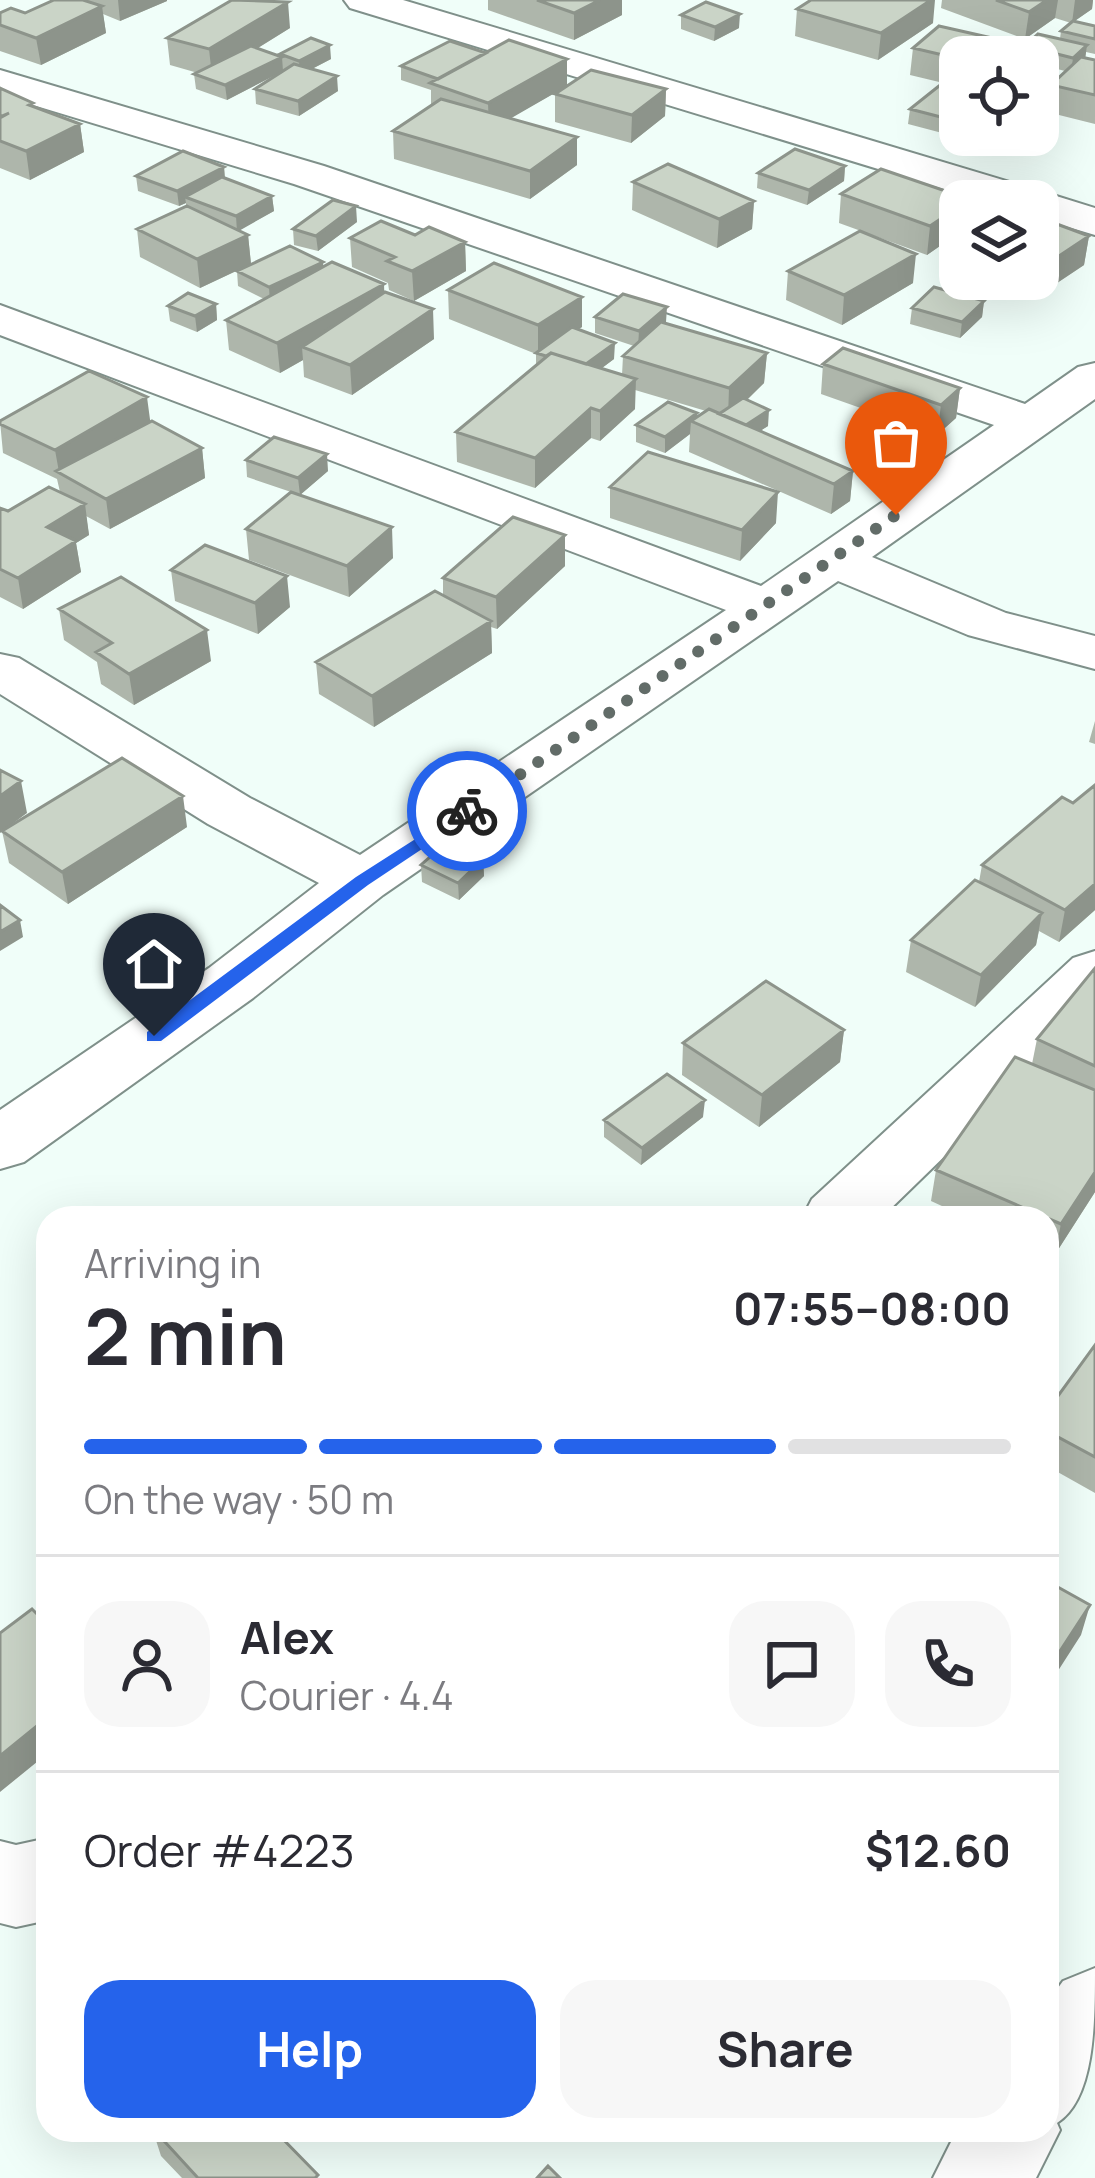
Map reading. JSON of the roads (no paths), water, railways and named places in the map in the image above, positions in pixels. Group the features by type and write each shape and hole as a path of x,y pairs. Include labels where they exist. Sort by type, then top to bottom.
{"street":[{"path":"363,0 959,180"},
{"path":"0,82 309,176 1028,422"},
{"path":"1059,211 1095,222"},
{"path":"0,319 768,607"},
{"path":"0,1144 231,982 362,881 768,607 1095,377"},
{"path":"832,559 987,624 1095,652"},
{"path":"0,670 229,811 362,881"},
{"path":"850,1206 1095,973"},
{"path":"1059,2064 1095,2012"},
{"path":"980,2178 1005,2142"}]}
